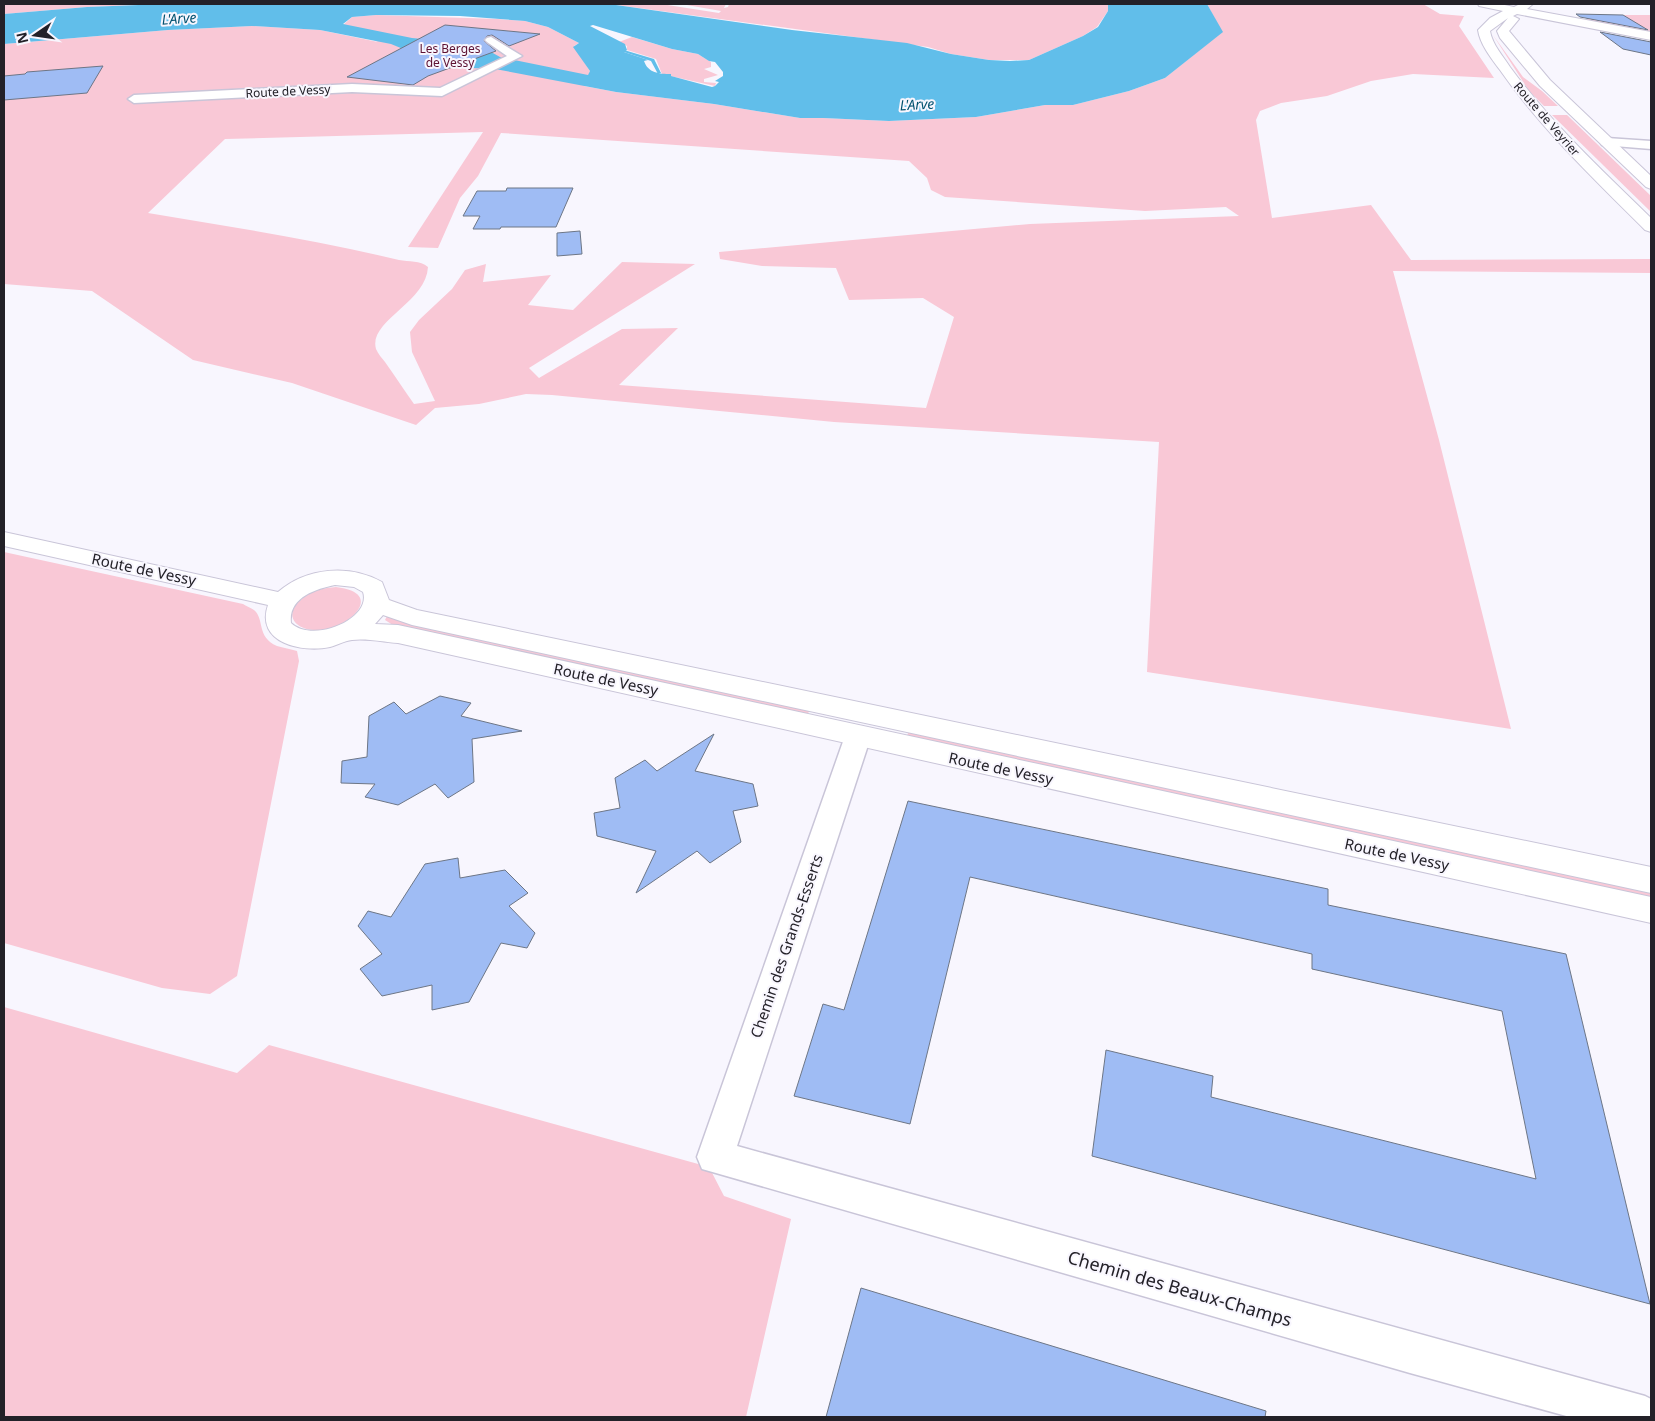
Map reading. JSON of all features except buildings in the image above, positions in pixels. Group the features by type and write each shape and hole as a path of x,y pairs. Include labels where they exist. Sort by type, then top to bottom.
{"street":[{"path":"1483,4 1523,7 1573,22 1651,36"},
{"path":"1506,27 1523,7"},
{"name":"Route de Veyrier","path":"1523,7 1484,22 1484,34 1490,47 1520,91 1566,143 1651,227"},
{"path":"1506,27 1531,22 1573,22"},
{"name":"Route de Veyrier","path":"1506,27 1503,31 1507,39 1545,83 1651,184"},
{"name":"Route de Vessy","path":"134,99 352,88 442,92 515,56 515,54 491,40"},
{"path":"1538,111 1575,112"},
{"path":"1607,142 1651,145"},
{"name":"Route de Vessy","path":"4,539 284,601"},
{"path":"336,577 361,580 370,585 375,590 377,604 372,614 364,623 339,636 314,640 291,636 278,625 278,609 291,594 312,583 336,577"},
{"name":"Route de Vessy","path":"377,604 412,616 862,725 1651,910"},
{"name":"Route de Vessy","path":"350,631 398,634 1651,880"},
{"name":"Chemin des Grands-Esserts","path":"715,1157 862,725"},
{"name":"Chemin des Beaux-Champs","path":"715,1157 1645,1417"}],"green space":[{"path":"4,4 164,4 87,7 4,14"},
{"path":"609,4 661,4 719,13 721,11 681,4 726,4 724,8 728,7 729,4 1108,4 1108,11 1097,27 1083,36 1029,60 989,60 951,54 928,47"},
{"name":"Les Berges de Vessy","path":"1207,4 1423,4 1440,14 1464,16 1459,26 1494,78 1413,74 1371,81 1327,96 1281,103 1260,111 1256,120 1272,218 1371,205 1411,260 1651,259 1651,273 1393,271 1439,440 1511,729 1147,672 1159,442 834,422 526,394 479,404 435,408 416,425 292,383 193,360 92,291 4,284 4,44 168,30 252,26 320,30 378,42 343,25 352,17 376,15 525,21 548,27 579,43 574,46 590,71 584,86 800,118 889,121 976,117 1045,105 1073,105 1129,91 1165,78 1222,32","holes":["483,132 408,247 438,248 460,198 478,176 501,133 909,161 927,178 931,190 945,197 1145,211 1226,207 1239,216 1030,224 719,252 720,259 762,266 836,268 849,300 923,298 954,317 926,408 619,385 678,328 622,329 539,378 529,368 695,264 622,262 573,310 528,305 551,275 483,282 486,264 465,270 452,289 419,320 410,332 412,352 435,401 414,404 378,353 376,339 380,329 418,291 425,280 428,267 418,262 399,260 305,240 148,213 225,139"]},
{"path":"1623,15 1651,15 1651,32 1585,20 1589,18 1627,17"},
{"path":"1493,35 1523,77 1558,106 1544,106 1529,91"},
{"path":"632,37 672,49 698,54 711,62 711,67 704,69 718,75 704,79 704,82 716,83 715,86 670,76 670,74 662,74 656,59 627,50 627,46 619,42"},
{"path":"1552,115 1567,115 1651,196 1651,212"},
{"path":"4,552 243,604 254,610 257,614 263,633 270,642 277,646 297,651 299,661 237,976 210,994 162,988 4,943"},
{"path":"336,587 352,591 359,597 361,604 357,612 349,619 326,629 306,629 296,623 292,614 297,603 311,593"},
{"path":"387,616 809,709 809,712 806,715 396,627 385,620"},
{"path":"909,731 1651,890 1651,899 906,738"},
{"path":"4,1007 237,1073 269,1045 709,1167 724,1196 791,1219 746,1417 4,1417"}],"water":[{"name":"L'Arve","path":"164,4 609,4 792,30 907,43 951,54 1010,61 1029,60 1083,36 1098,27 1108,11 1108,4 1207,4 1223,32 1165,78 1129,91 1073,105 1045,105 976,117 889,121 800,118 714,104 616,92 495,69 447,67 391,44 320,30 252,26 168,30 4,44 4,14 87,7","holes":["376,15 460,16 525,21 548,27 579,43 573,47 590,71 588,75 500,57 491,52 495,46 412,38 343,24 352,17","593,25 672,49 698,54 709,61 715,62 723,72 723,76 715,81 719,82 712,87 671,76 671,74 654,72 648,68 644,61 648,60 624,52 627,50 625,44 590,26"]}],"waterway":[{"path":"625,51 653,60 659,73"}]}
